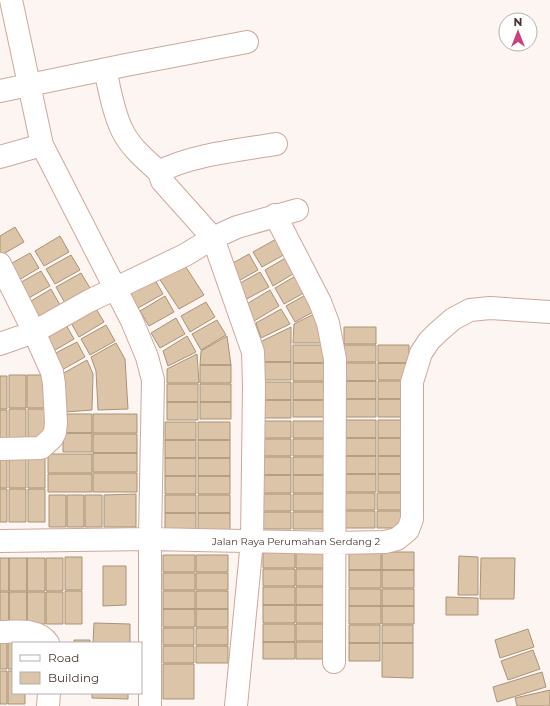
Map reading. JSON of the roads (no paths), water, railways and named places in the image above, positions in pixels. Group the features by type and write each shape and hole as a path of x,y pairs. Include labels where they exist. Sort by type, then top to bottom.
{"street":[{"path":"11,0 42,145 141,340 153,380 150,539 150,706"},
{"path":"0,91 247,42"},
{"path":"105,70 114,109 122,131 133,146 159,172 162,181 213,238 254,352 252,541 236,706"},
{"path":"159,172 168,167 200,158 276,144"},
{"path":"0,157 42,145"},
{"path":"0,344 34,332 89,300 185,255 213,238 237,227 297,210"},
{"path":"275,215 320,302 330,330 335,358 334,662"},
{"path":"0,264 52,372 56,423 55,432 52,438 41,448 0,449"},
{"name":"Jalan Raya Perumahan Serdang 2","path":"0,541 150,539 334,543 385,542 397,539 408,530 412,519 412,382 421,353 434,336 453,319 470,310 490,308 550,312"},
{"path":"0,632 27,632 38,634 45,638 47,642"},
{"path":"48,706 49,694"}]}
